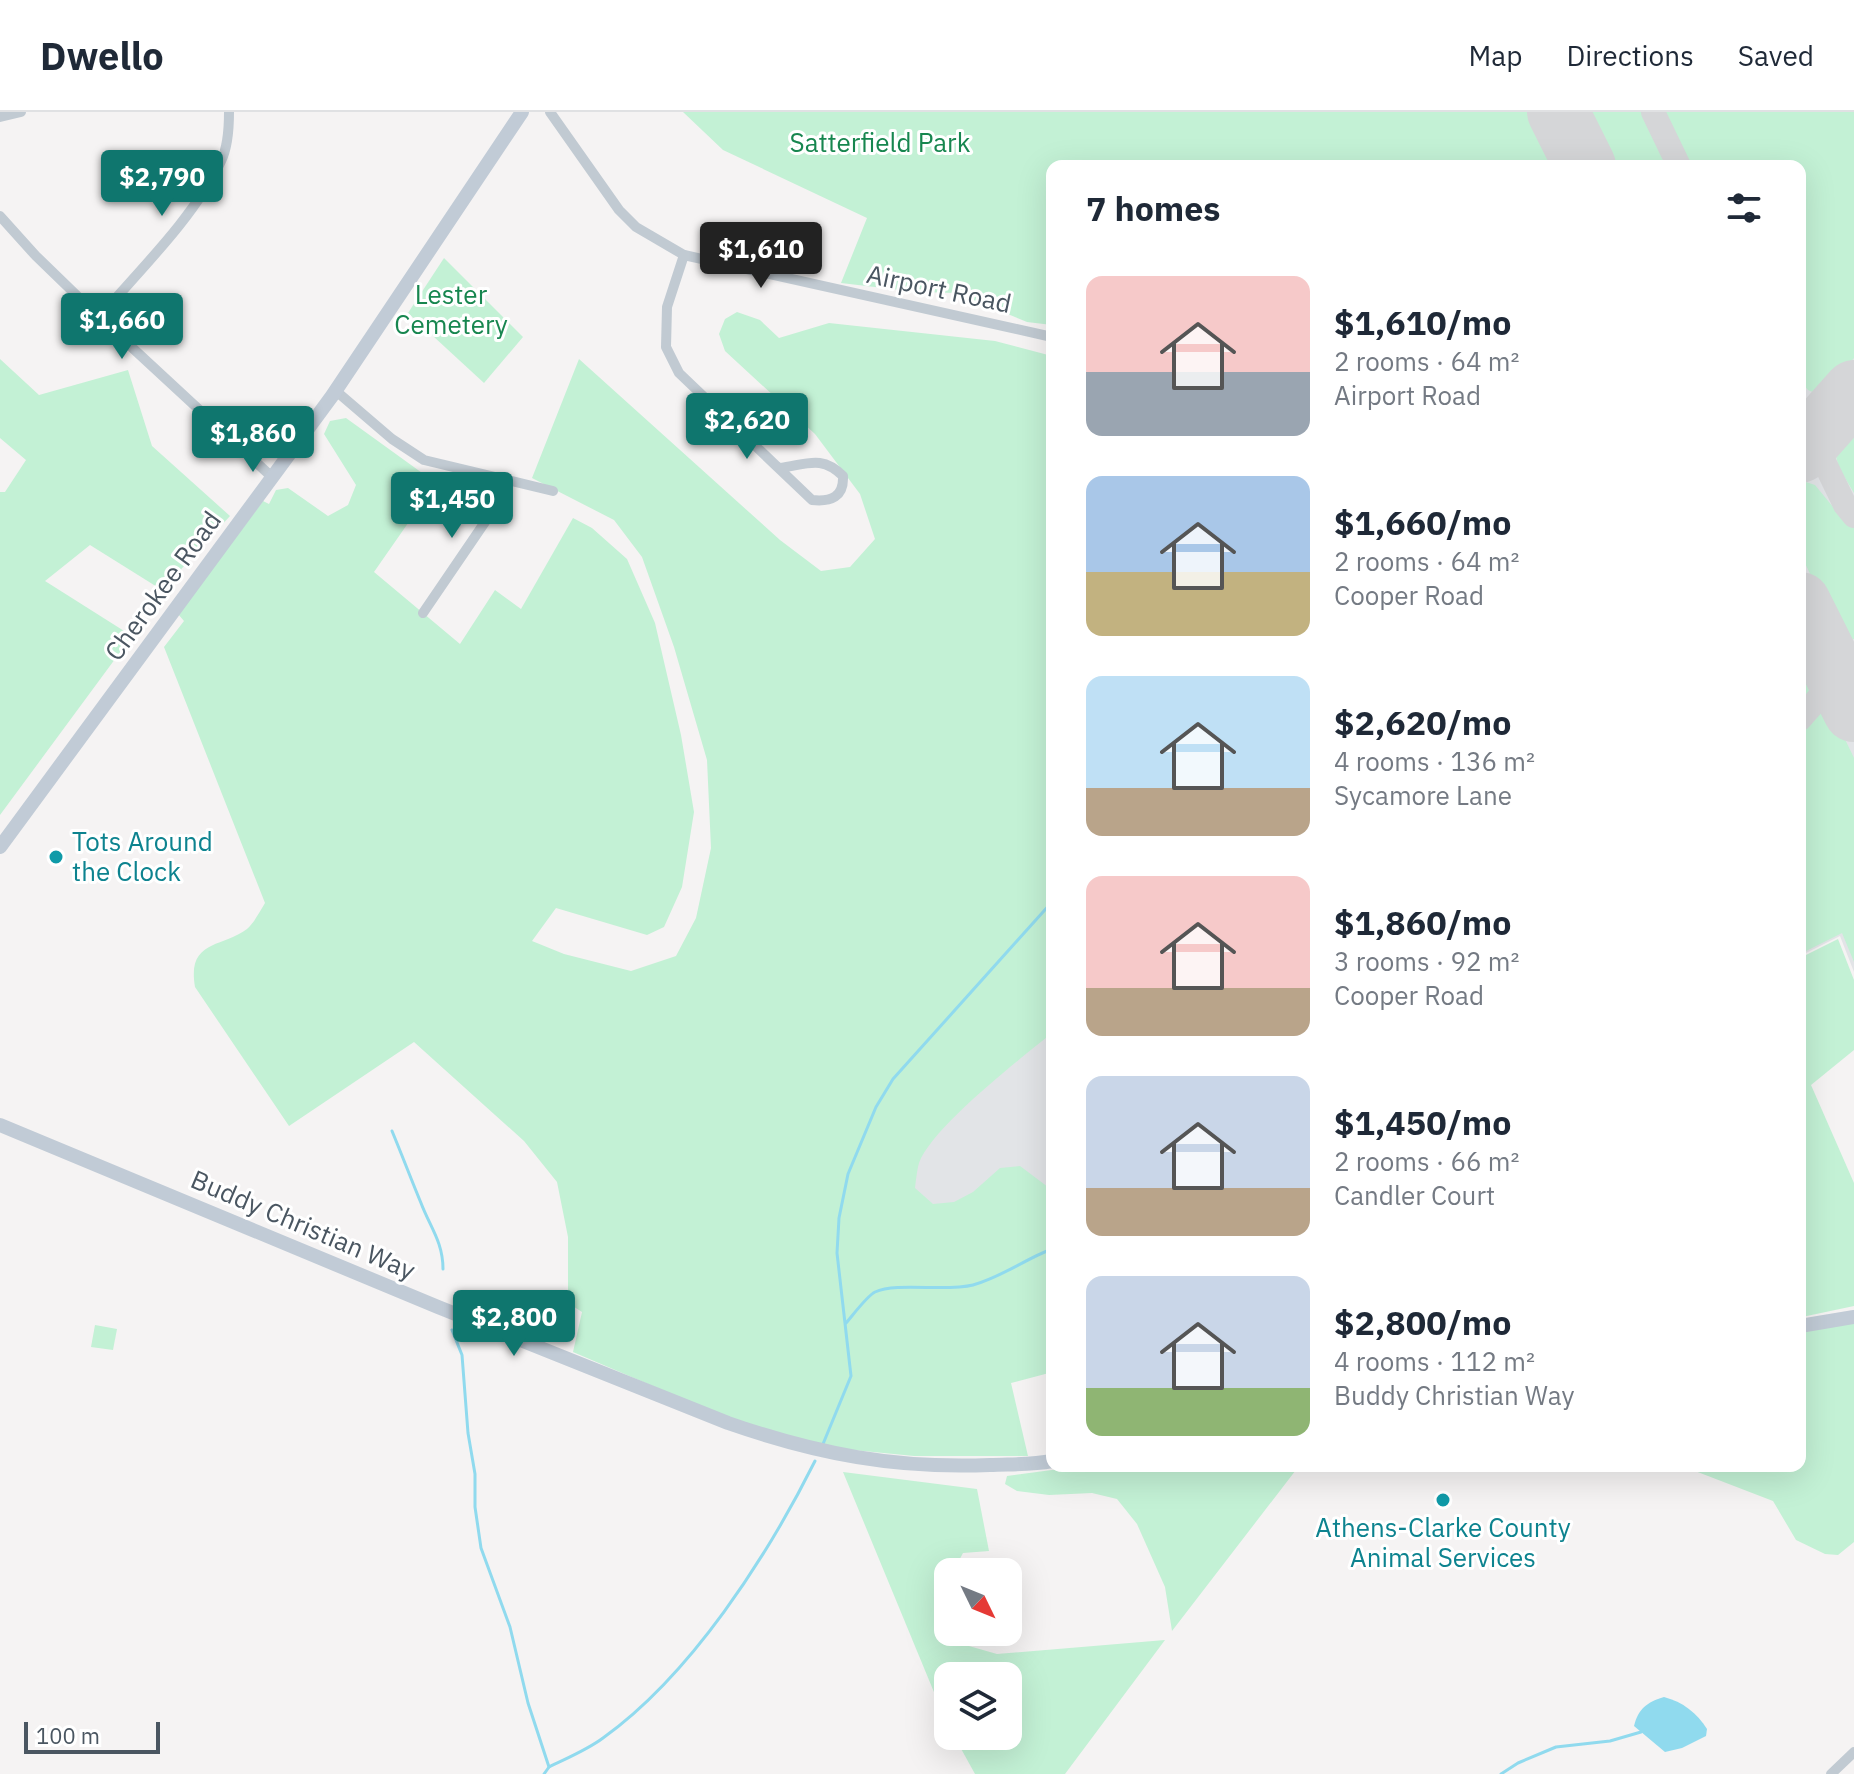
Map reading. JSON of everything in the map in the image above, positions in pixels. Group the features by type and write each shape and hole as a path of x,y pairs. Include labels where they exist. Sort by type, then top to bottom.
{"street":[{"path":"0,117 21,112"},
{"path":"99,317 180,223 204,189 222,159 229,112"},
{"name":"Cherokee Road","path":"0,847 336,391 522,112"},
{"name":"Airport Road","path":"550,112 619,210 636,227 684,255 1046,336"},
{"path":"0,216 99,317 273,478"},
{"path":"684,255 667,307 666,347 679,373 812,500 826,501 836,497 843,488 843,476 824,462 779,468"},
{"path":"336,391 392,439 424,460 553,491"},
{"path":"423,613 500,500 508,480"},
{"name":"Buddy Christian Way","path":"0,1125 438,1307 772,1438 856,1459 903,1465 947,1467 1046,1462"},
{"path":"1806,1325 1854,1317"},
{"path":"1831,1774 1854,1752"}],"shaded area":[{"path":"1313,112 1854,112 1854,972 1840,936 1806,953 1806,160 1332,160"},
{"path":"1046,1012 1046,1263 879,1181"}],"green space":[{"name":"Satterfield Park","path":"683,112 1536,112 1560,160 1046,160 1046,324 1027,322 957,293 917,292 841,283 867,218 723,150"},
{"path":"1581,112 1642,112 1666,160 1605,160"},
{"path":"1660,112 1854,112 1854,358 1821,396 1806,388 1806,160 1684,160"},
{"name":"Lester Cemetery","path":"444,258 523,337 484,383 408,313"},
{"path":"737,312 760,320 779,338 829,323 995,341 1046,354 1046,1038 978,1094 941,1131 919,1163 915,1188 933,1204 954,1202 973,1192 1000,1168 1020,1166 1046,1186 1046,1374 1011,1383 1028,1456 914,1456 833,1448 751,1428 573,1352 582,1312 568,1303 568,1237 557,1182 524,1141 414,1042 289,1126 195,987 194,972 201,953 247,929 265,903 164,647 184,621 178,614 263,501 269,504 276,490 288,488 328,516 348,505 356,485 324,434 330,421 346,418 436,483 374,572 460,644 495,590 521,609 573,518 592,528 627,559 655,623 681,735 694,812 682,887 664,927 647,935 556,908 532,941 564,954 631,971 676,956 696,918 711,848 707,760 674,647 642,557 614,520 532,478 579,359 780,540 821,571 850,567 875,539 860,494 815,434 725,351 719,334 725,319"},
{"path":"0,359 39,395 128,370 152,446 230,516 162,590 90,545 45,581 132,636 0,815 0,492 5,492 26,460 0,438"},
{"path":"1854,421 1854,493 1839,468 1833,445"},
{"path":"1806,482 1815,485 1847,524 1854,528 1854,639 1842,640 1806,565"},
{"path":"1806,659 1818,683 1806,696"},
{"path":"1830,708 1854,758 1854,962 1842,933 1806,951 1806,727 1820,712"},
{"path":"1838,939 1854,980 1854,1050 1811,1085 1854,1183 1854,1306 1806,1316 1806,955"},
{"path":"1854,1322 1854,1542 1838,1555 1825,1554 1796,1540 1773,1501 1698,1472 1806,1472 1806,1330"},
{"path":"95,1325 117,1329 113,1350 91,1347"},
{"path":"1046,1471 1294,1472 1172,1631 1165,1587 1137,1524 1117,1499 1092,1493 1049,1495 1017,1491 1005,1484 1007,1476"},
{"path":"843,1472 977,1489 989,1551 963,1553 960,1558 934,1558 934,1646 969,1646 997,1654 1165,1640 1065,1774 975,1774 962,1750 1022,1750 1022,1662 934,1662 934,1692"}],"water":[{"path":"1664,1697 1694,1713 1707,1729 1706,1736 1682,1748 1665,1752 1634,1726 1644,1707"}],"waterway":[{"path":"823,1444 851,1376 837,1253 839,1218 848,1174 876,1107 893,1079 1046,909"},
{"path":"392,1131 438,1243 443,1269"},
{"path":"846,1323 875,1292 896,1288 973,1285 1046,1252"},
{"path":"452,1330 462,1355 481,1548 510,1627 528,1703 549,1767"},
{"path":"544,1774 549,1767 597,1742 635,1712 696,1648 750,1574 815,1461"},
{"path":"1501,1774 1556,1747 1610,1741 1641,1732"}],"taxiway":[{"path":"1653,112 1676,160"},
{"path":"1806,424 1845,505 1854,516"},
{"path":"1806,712 1854,658"}],"runway":[{"path":"1558,112 1582,160"},
{"path":"1806,445 1854,391"},
{"path":"1806,615 1854,711"}],"place":[{"name":"Tots Around the Clock","path":"56,857"},
{"name":"Athens-Clarke County Animal Services","path":"1443,1500"}]}
